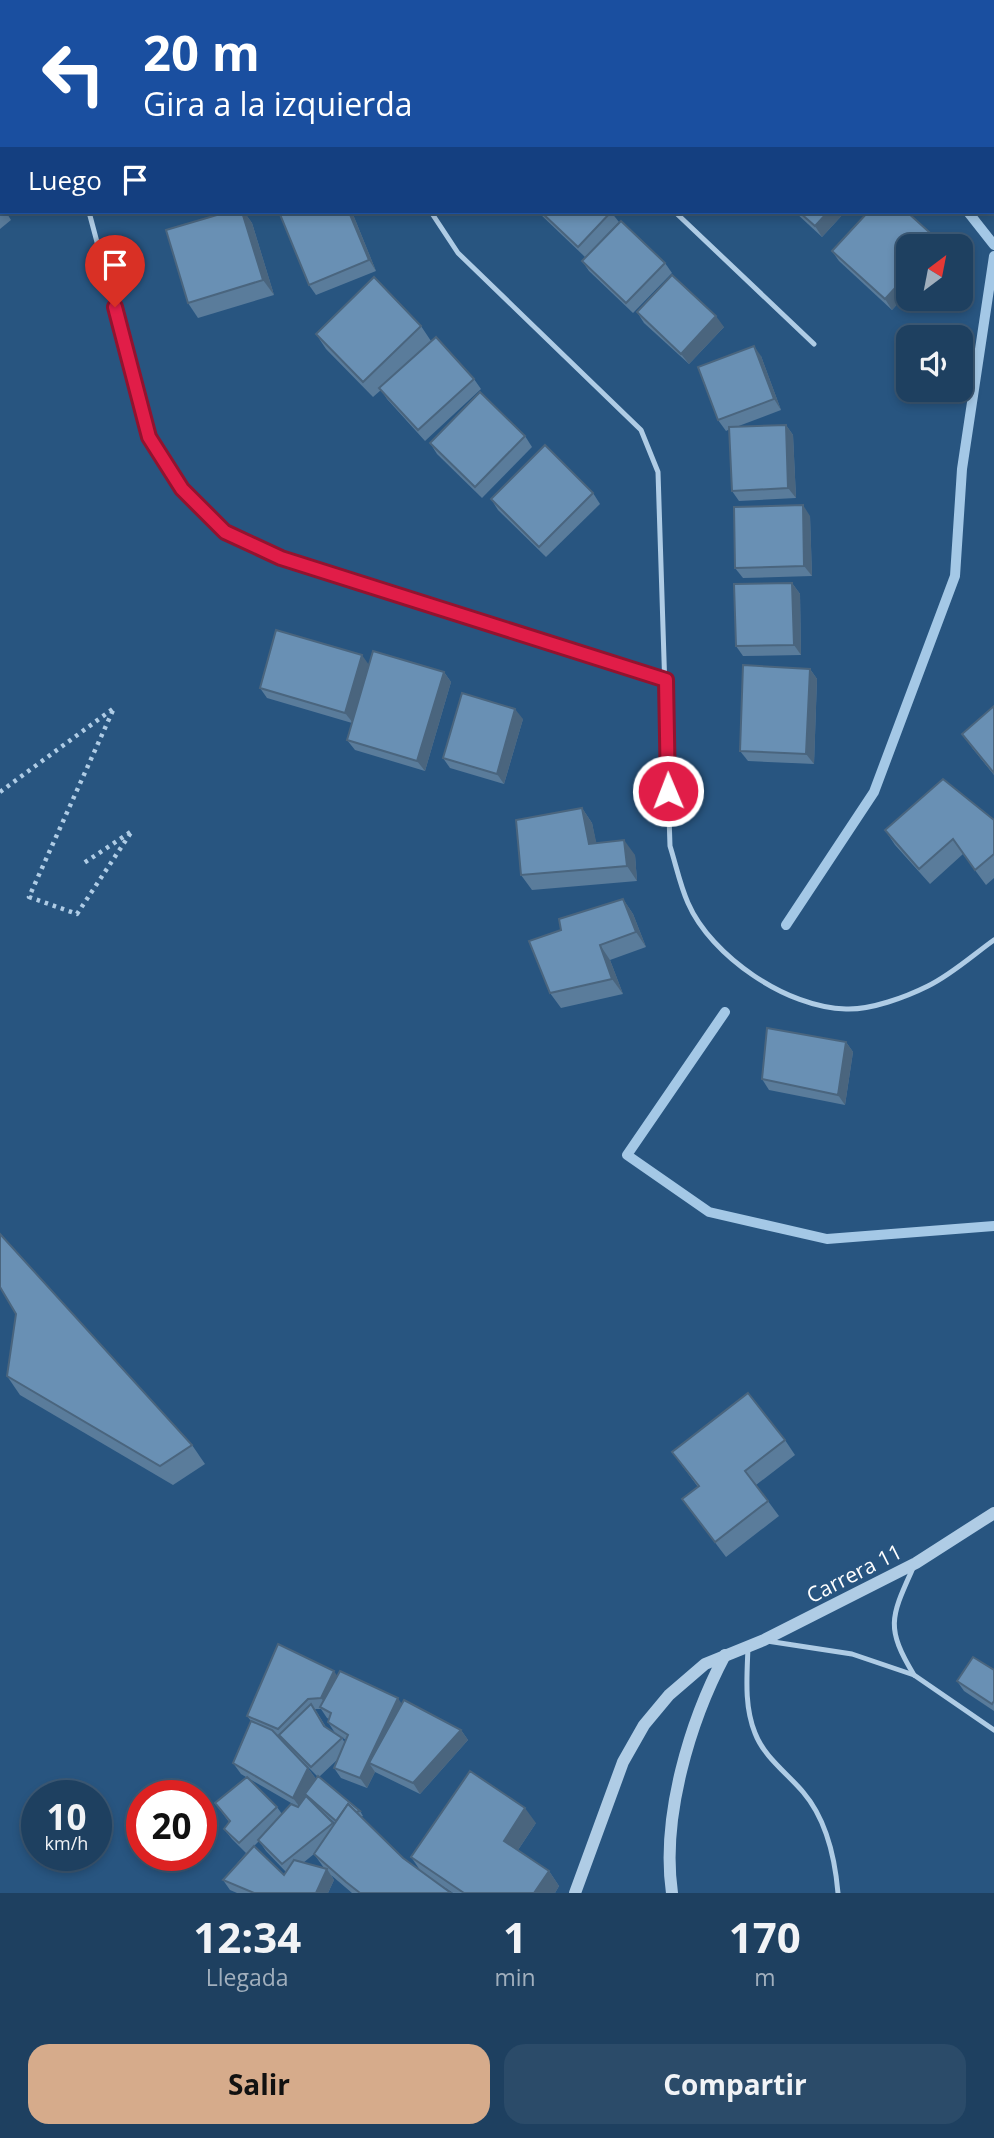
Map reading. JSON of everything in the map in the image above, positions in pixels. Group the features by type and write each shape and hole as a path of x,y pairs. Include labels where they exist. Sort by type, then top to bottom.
{"street":[{"name":"Carrera 11","path":"575,1893 623,1762 644,1725 669,1695 705,1664 764,1640 916,1563 994,1513"},
{"path":"672,1893 669,1838 688,1746 700,1707 725,1655"}],"lane":[{"path":"90,214 149,437 182,489 225,532 281,558 666,680"},
{"path":"432,214 458,253 641,430 658,472 670,846 689,905 715,941 754,978 800,1000 846,1009 887,1001 930,986 994,940"},
{"path":"677,214 814,344"},
{"path":"914,1675 895,1643 894,1629 900,1599 916,1563"},
{"path":"764,1640 852,1654 914,1675 994,1730"},
{"path":"748,1647 746,1695 755,1734 777,1766 805,1794 823,1825 835,1860 838,1893"}],"path":[{"path":"0,792 114,708 29,897 77,914 132,831 84,863"}],"building":[{"path":"220,214 243,214 263,280 188,303 166,230"},
{"path":"280,214 350,214 369,260 309,285"},
{"path":"543,214 609,214 578,247"},
{"path":"801,214 826,214 815,226"},
{"path":"866,214 909,214 931,234 896,234 896,287 885,299 832,251"},
{"path":"621,221 665,263 626,303 582,261"},
{"path":"672,275 716,316 681,354 637,312"},
{"path":"374,277 421,326 363,382 316,334"},
{"path":"436,337 474,379 418,430 379,388"},
{"path":"754,346 774,399 718,420 698,367"},
{"path":"480,392 525,436 475,487 430,443"},
{"path":"786,425 788,488 732,491 729,427"},
{"path":"545,445 593,493 539,547 491,499"},
{"path":"803,505 804,566 735,568 734,507"},
{"path":"792,583 794,645 736,646 734,584"},
{"path":"276,630 362,655 345,713 260,688"},
{"path":"373,651 444,672 417,761 347,740"},
{"path":"743,665 810,669 806,754 740,751"},
{"path":"462,693 515,709 497,774 443,758"},
{"path":"994,706 994,773 962,734"},
{"path":"943,779 994,820 994,854 975,870 953,839 919,869 885,830"},
{"path":"582,808 589,844 624,840 627,866 521,875 516,820"},
{"path":"623,899 636,932 600,945 612,979 550,993 529,941 561,930 559,919"},
{"path":"767,1028 846,1042 838,1095 762,1079"},
{"path":"0,1234 192,1445 160,1466 7,1376 16,1314 0,1287"},
{"path":"748,1393 785,1440 745,1471 768,1501 715,1542 682,1499 699,1486 672,1452"},
{"path":"278,1644 334,1671 321,1698 308,1699 278,1729 247,1716"},
{"path":"973,1657 994,1670 992,1704 957,1681"},
{"path":"340,1671 398,1698 360,1778 334,1768 348,1735 328,1722 331,1713 320,1707"},
{"path":"404,1700 461,1730 413,1783 369,1763"},
{"path":"311,1704 324,1726 342,1738 311,1767 279,1735"},
{"path":"251,1721 272,1730 308,1768 293,1798 233,1763"},
{"path":"470,1771 525,1808 504,1841 549,1871 534,1893 464,1893 411,1857"},
{"path":"318,1776 360,1811 356,1812 348,1804 336,1821 305,1794"},
{"path":"247,1777 277,1807 239,1843 224,1829 230,1821 217,1805 217,1801"},
{"path":"306,1796 333,1823 282,1864 258,1840 291,1804 298,1807"},
{"path":"348,1804 403,1858 451,1893 360,1893 346,1882 314,1854"},
{"path":"254,1846 284,1875 294,1860 327,1869 316,1893 254,1893 223,1880"}],"waterway":[{"path":"970,214 994,245"},
{"path":"786,925 874,792 955,576 962,469 994,256"},
{"path":"725,1012 627,1155 709,1212 827,1239 994,1226"}],"route":[{"path":"115,307 149,437 182,489 225,532 281,558 666,680 668,791"}]}
